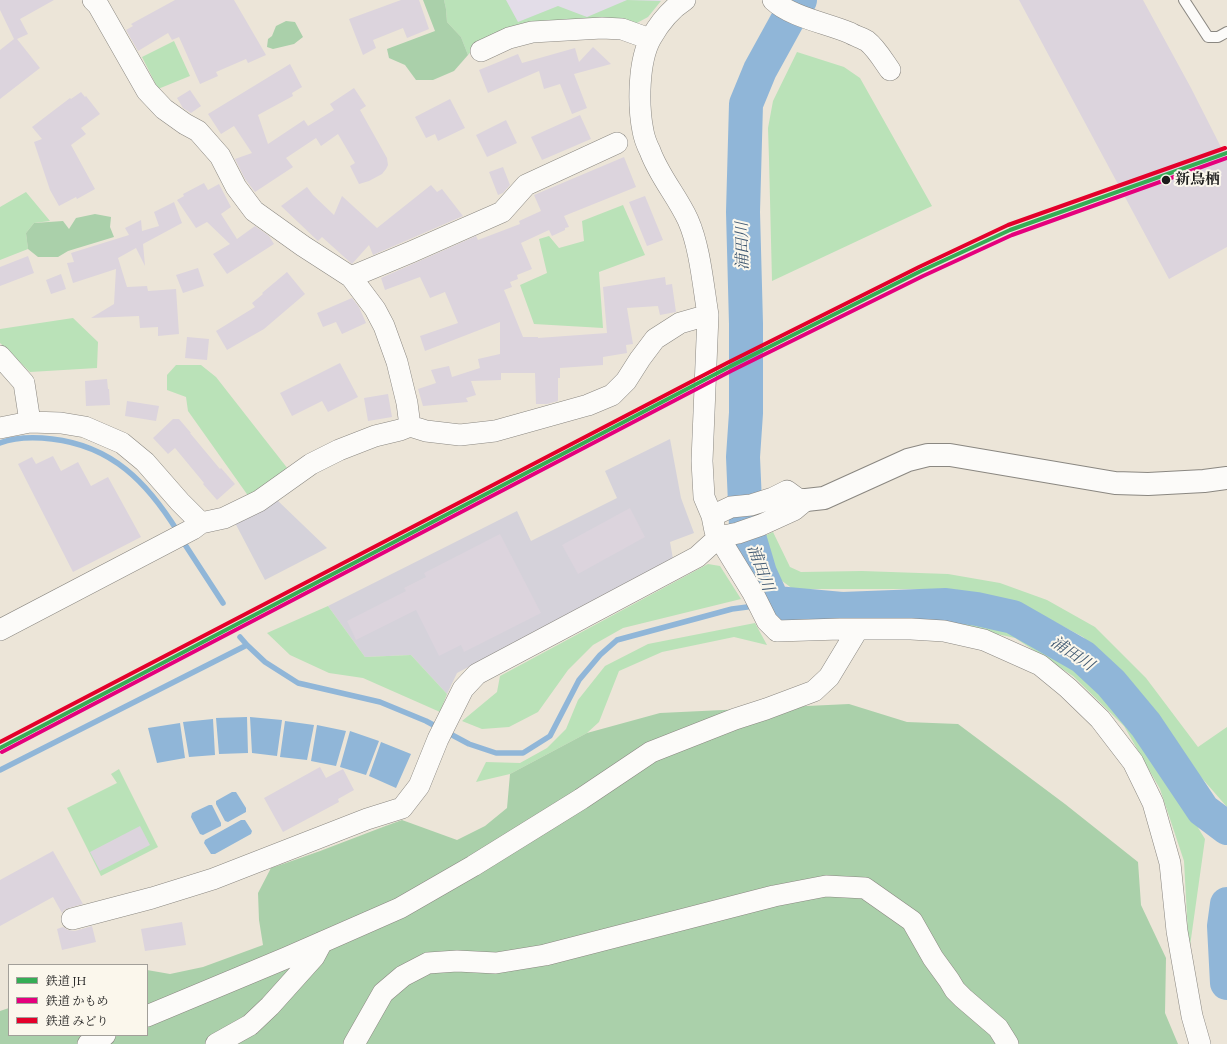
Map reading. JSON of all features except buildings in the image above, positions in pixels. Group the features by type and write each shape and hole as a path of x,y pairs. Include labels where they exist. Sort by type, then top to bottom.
{"street":[{"path":"93,0 101,11 147,91 164,109 198,131 220,156 236,187 254,211 303,246 351,277 375,309 384,326 397,362 407,403 410,426"},
{"path":"685,0 676,6 650,39 644,58 641,80 640,107 643,132 658,169 688,221 699,262 708,315 702,461 704,497 721,512"},
{"path":"775,2 805,18 836,27 867,41 878,52 890,70"},
{"path":"481,51 509,38 532,32 609,28 622,29 650,39"},
{"path":"351,277 502,212 526,185 617,143"},
{"path":"0,630 197,526 224,518 259,502 311,464 339,450 375,436 410,426 426,432 460,435 495,431 588,405 612,395 626,381 655,339 680,323 708,315"},
{"path":"0,356 24,384 30,422"},
{"path":"0,428 30,422 61,423 85,427 122,443 145,462 180,502 197,526"},
{"path":"721,512 751,505 773,498 787,491 798,499 806,500 824,498 908,460 928,455 950,455 1115,483 1148,484 1204,481 1227,478"},
{"path":"72,919 152,898 213,879 367,819 402,808 419,786 438,739 456,701 463,689 477,674 697,557 728,535 761,525 794,510 806,500"},
{"path":"721,512 715,531 728,535 767,621 777,631 911,628 938,631 984,640 1040,665 1068,688 1100,719 1133,762 1153,803 1170,863 1177,931 1192,1016 1200,1044"},
{"path":"148,1016 400,908 473,866 568,807 651,752 735,719 814,691 829,677 858,629"},
{"path":"354,1044 383,993 403,976 428,963 457,961 496,963 545,954 774,896 826,886 865,888 912,921 933,958 955,990 998,1028 1008,1044"},
{"path":"216,1044 250,1025 270,1006 314,957 322,942"},
{"path":"88,1044 103,1036"}],"lane":[{"path":"1184,0 1208,37 1218,37 1227,32"}],"shaded area":[{"path":"444,0 661,0 648,17 635,24 620,18 539,23 480,41 468,55 461,37 446,9"},
{"path":"670,439 681,498 694,533 670,542 673,559 457,673 447,694 411,655 365,657 328,606 517,511 531,541 617,498 605,471"},
{"path":"276,499 327,548 265,580 233,519"}],"green space":[{"path":"423,0 444,0 447,22 461,37 468,55 454,71 433,80 416,80 405,65 389,58 387,49 435,31"},
{"path":"444,0 506,0 518,22 558,6 587,17 627,0 661,1 648,17 635,24 620,18 539,23 480,41 468,55 461,37 447,22"},
{"path":"286,21 295,22 303,37 294,44 273,49 267,47 268,39 272,36 276,26"},
{"path":"174,41 190,76 158,89 142,57"},
{"path":"797,52 844,67 860,78 932,206 772,281 768,128 773,101"},
{"path":"26,192 50,221 34,223 26,233 28,249 0,260 0,207"},
{"path":"623,205 645,255 599,272 603,328 534,324 520,285 547,273 539,239 549,236 559,248 584,241 582,221"},
{"path":"95,214 111,217 110,227 114,237 68,251 58,257 38,257 28,249 26,233 34,223 63,221 69,229 76,218"},
{"path":"73,318 98,342 97,368 30,372 0,343 0,329"},
{"path":"176,365 201,365 216,377 288,469 249,497 188,411 186,397 167,390 167,375"},
{"path":"773,532 790,567 801,572 862,571 948,574 1000,583 1047,600 1095,627 1146,678 1198,747 1227,727 1227,807 1187,761 1127,680 1083,637 1025,606 953,589 793,589 778,578 762,537"},
{"path":"708,564 720,566 741,599 623,628 593,645 568,670 538,712 509,727 482,729 462,721 497,692 500,676"},
{"path":"328,606 365,657 411,655 447,694 440,712 363,678 329,673 290,655 267,633"},
{"path":"771,608 813,616 952,612 1012,626 1087,672 1152,753 1205,839 1189,953 1184,861 1160,789 1124,726 1073,676 1015,638 962,626 779,620"},
{"path":"755,623 767,645 734,637 662,652 619,671 599,722 587,733 510,774 476,782 486,762 520,763 547,748 566,729 578,700 605,666 648,644"},
{"path":"849,704 907,722 958,724 1065,804 1138,862 1141,905 1166,958 1165,1013 1178,1044 0,1044 0,1011 8,1008 8,1036 148,1036 148,970 170,974 203,967 263,945 259,920 258,893 271,868 402,820 457,840 485,826 507,808 510,774 587,733 660,713"},
{"path":"119,769 158,847 101,876 67,808 117,783 111,774"}],"water":[{"path":"247,717 248,753 219,754 216,718"},
{"path":"250,717 282,720 277,756 252,753"},
{"path":"213,719 215,755 189,757 183,722"},
{"path":"285,721 314,725 307,760 280,757"},
{"path":"180,723 185,758 157,763 148,728"},
{"path":"317,725 346,731 336,766 311,761"},
{"path":"350,731 379,741 366,775 340,767"},
{"path":"381,742 411,754 396,788 369,776"},
{"path":"232,792 236,792 246,808 246,812 228,822 225,821 216,804 216,801"},
{"path":"212,805 221,826 203,835 200,834 191,817 192,813"},
{"path":"241,820 245,820 252,831 251,834 215,854 211,854 204,843 205,840"}],"waterway":[{"name":"浦田川","path":"800,0 760,70 746,104 743,212 746,324 746,413 743,457 746,526 760,573 771,597 776,603 842,609 946,605 977,609 1013,617 1083,657 1111,683 1146,725 1203,810 1227,828"},
{"path":"0,443 19,439 46,438 73,443 93,449 126,469 140,482 154,497 178,532"},
{"path":"182,540 223,603"},
{"path":"764,605 776,603"},
{"path":"240,637 265,662 298,683 380,702 426,721 469,744 496,753 523,753 550,736 579,680 600,655 617,640 732,609 755,606"},
{"path":"0,770 247,645"},
{"path":"1227,904 1224,926 1227,983"}],"rail line":[{"name":"みどり","path":"0,742 727,363 919,267 1008,225 1225,148"},
{"name":"JH","path":"0,748 729,367 921,271 1010,230 1227,153"},
{"name":"かもめ","path":"2,752 731,371 923,276 1012,235 1227,158"}],"place":[{"name":"新鳥栖","path":"1166,180"}]}
